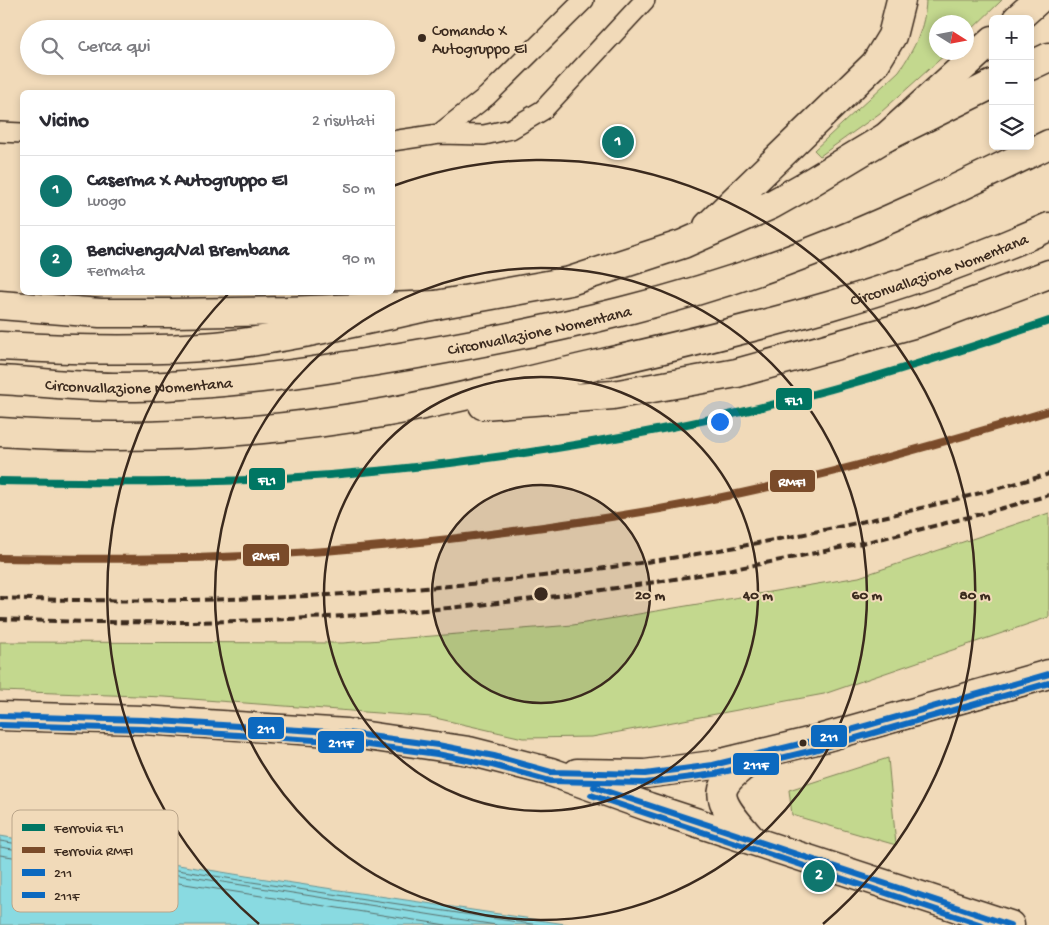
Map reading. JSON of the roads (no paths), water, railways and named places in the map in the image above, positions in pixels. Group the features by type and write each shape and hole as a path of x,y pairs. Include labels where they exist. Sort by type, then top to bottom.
{"main road":[{"path":"696,238 875,64 892,36 902,0"},
{"path":"1021,15 1038,0"},
{"path":"886,137 989,44"},
{"path":"1034,64 1049,57"},
{"path":"0,346 110,350 215,346 299,334 436,305 570,282 659,253 771,204 886,137 989,86"},
{"name":"Circonvallazione Nomentana","path":"0,380 94,387 214,383 358,365 543,331 734,280 801,256 861,232 1049,144"},
{"name":"Circonvallazione Nomentana","path":"0,432 68,436 203,434 303,425 389,412 672,348 858,298 975,259 1049,227"},
{"path":"389,412 613,395 774,364 889,331 985,300 1049,274"},
{"path":"0,306 100,313 172,313 436,305"},
{"path":"551,772 661,773 713,765 886,720 1049,674"},
{"path":"0,716 143,720 347,733 438,745 494,756 551,772 1010,925"},
{"path":"752,840 728,813 722,796 728,778 761,753"}],"lane":[{"path":"439,134 486,96 584,0"},
{"path":"395,141 439,134 484,135 511,129 543,110 645,0"},
{"path":"0,132 20,133"}],"water":[{"path":"0,836 12,838 12,912 178,912 178,865 572,925 0,925"}],"railway":[{"path":"0,598 132,600 265,598 397,590 529,578 661,560 792,537 921,508 1049,474"},
{"path":"0,619 131,622 263,620 396,612 529,599 662,581 793,558 922,529 1049,495"}],"rail line":[{"name":"FL1","path":"0,481 235,481 416,467 564,447 760,408 857,382 1049,321"},
{"name":"RMFI","path":"0,558 234,557 415,543 562,524 709,500 807,478 904,453 1049,411"}],"place":[{"name":"Comando X Autogruppo EI","path":"422,38"},
{"name":"Caserma X Autogruppo EI","path":"618,142"},
{"name":"Bencivenga/Val Brembana","path":"819,876"}]}
